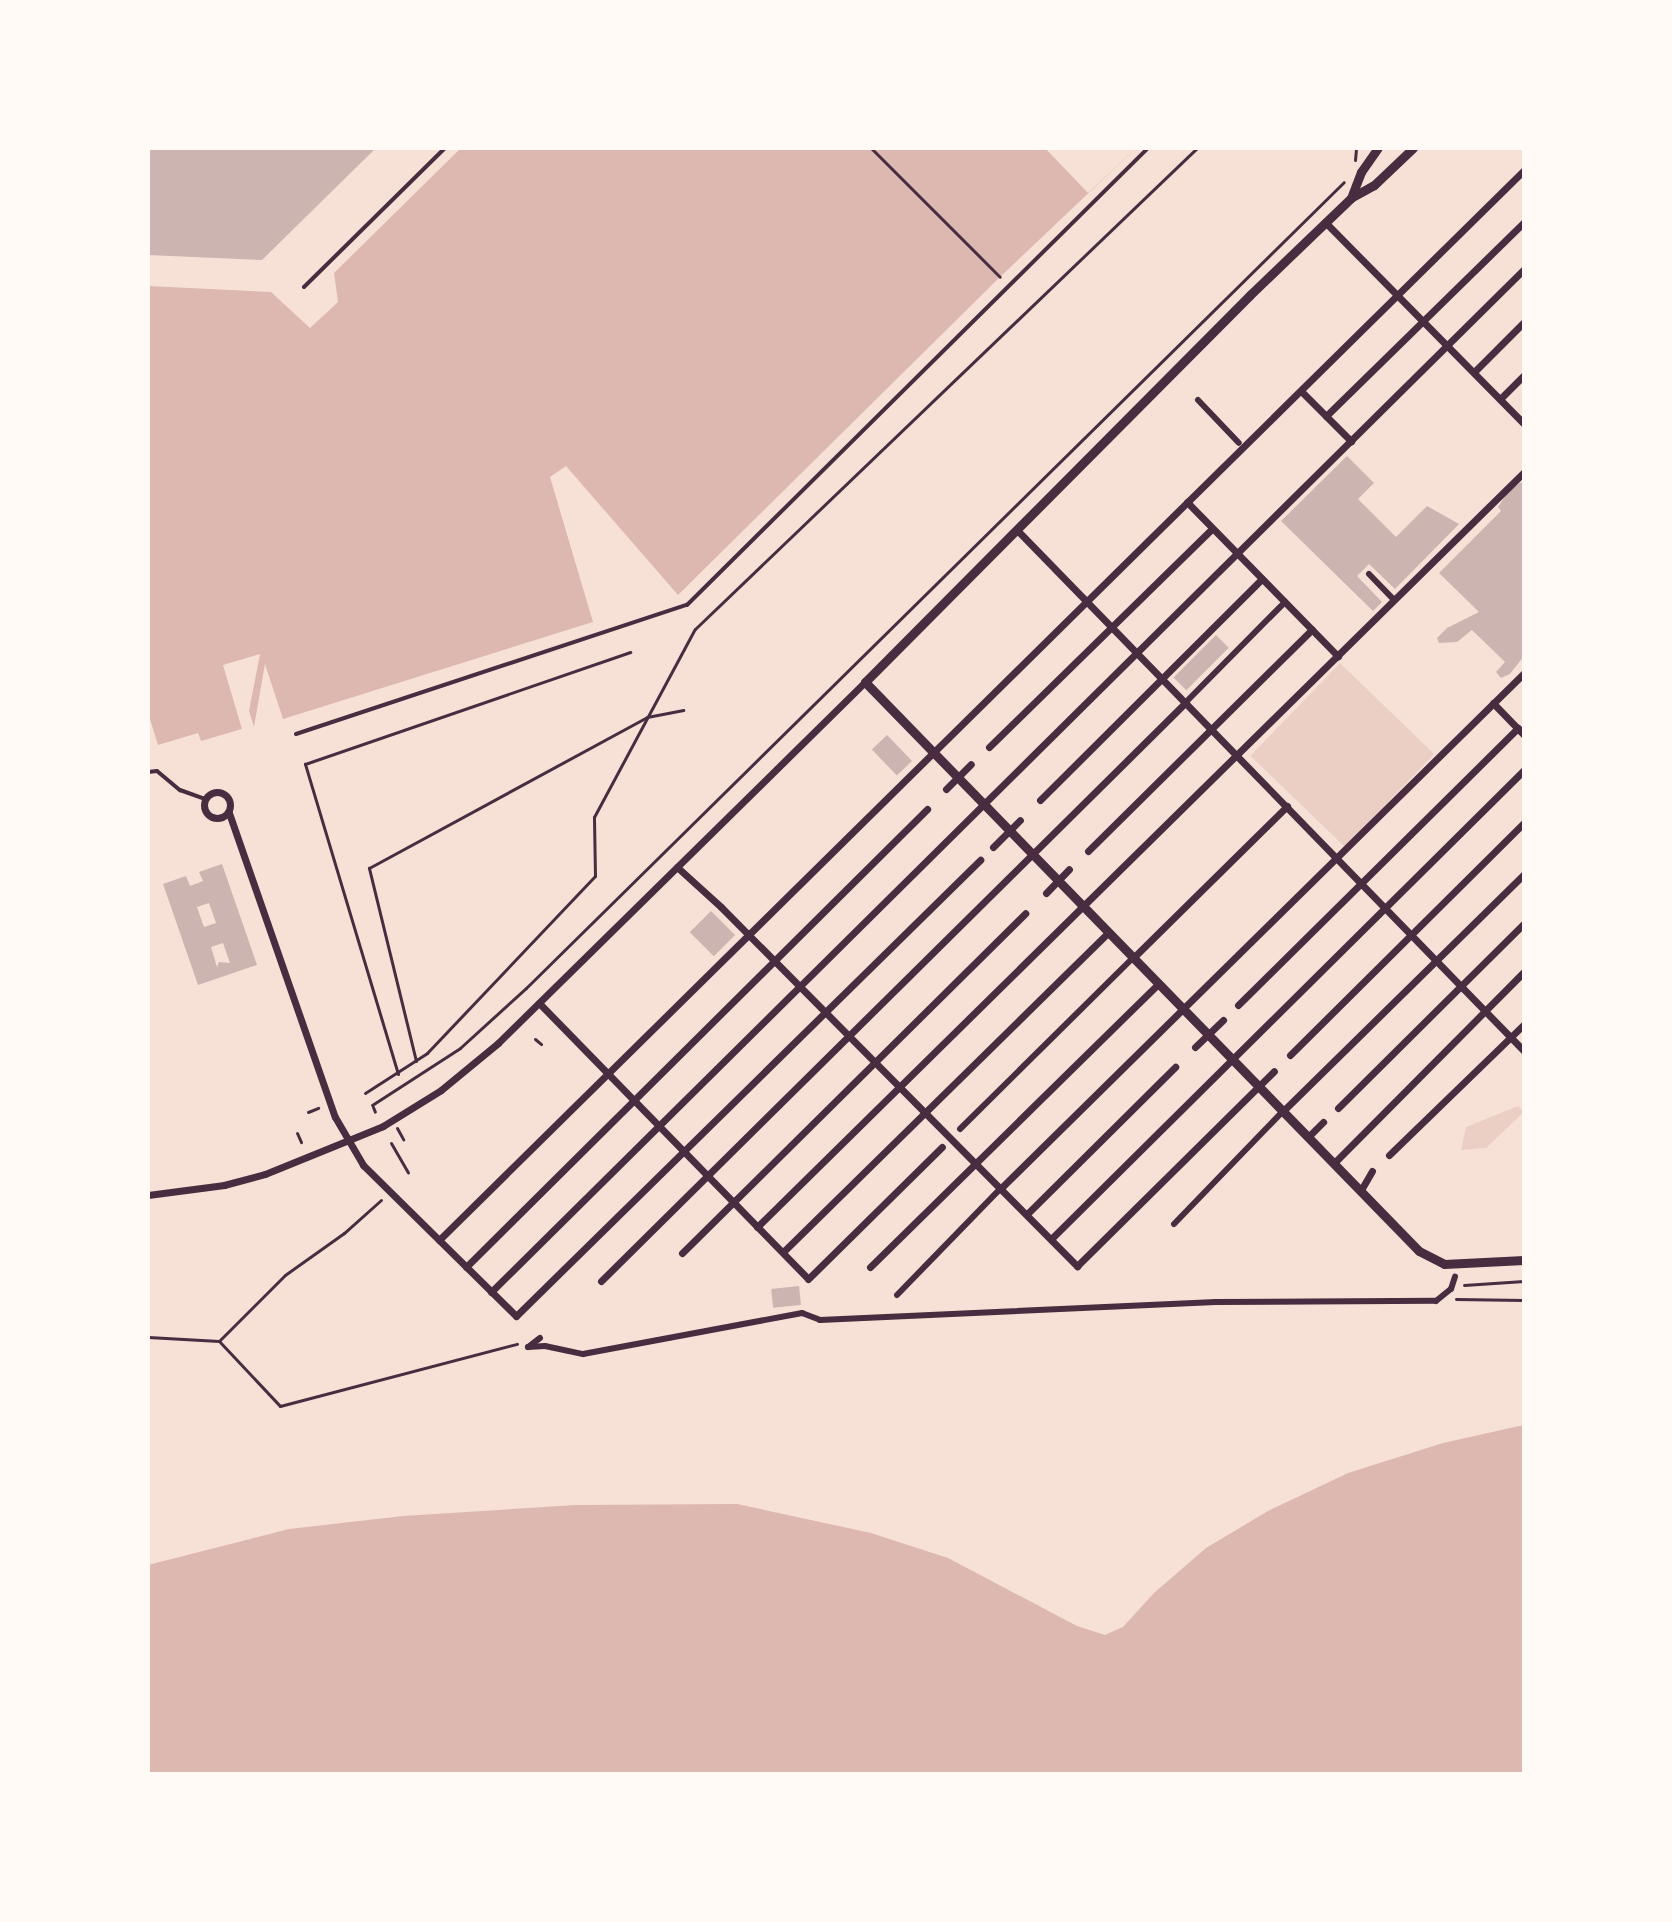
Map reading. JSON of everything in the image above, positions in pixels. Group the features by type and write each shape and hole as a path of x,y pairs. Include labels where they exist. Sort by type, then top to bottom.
{"street":[{"path":"1351,198 1361,172 1378,148"},
{"path":"148,1195 238,1181 350,1143 441,1090 479,1061 865,682 1325,222 1351,198 1374,185 1413,148"},
{"path":"439,1240 1524,170"},
{"path":"1325,222 1524,423"},
{"path":"1326,416 1524,222"},
{"path":"491,1292 1524,269"},
{"path":"1474,372 1524,322"},
{"path":"1500,399 1524,375"},
{"path":"1301,391 1351,441"},
{"path":"1198,400 1239,443"},
{"path":"757,1227 1524,472"},
{"path":"1187,502 1338,656"},
{"path":"989,747 1212,529"},
{"path":"1017,530 1524,1051"},
{"path":"1369,574 1394,600"},
{"path":"1040,800 1262,579"},
{"path":"601,1281 1034,855 1285,602"},
{"path":"1088,851 1312,629"},
{"path":"897,1295 1001,1188 1524,673"},
{"path":"865,682 1419,1251 1444,1264 1524,1260"},
{"path":"1238,1005 1362,882 1521,732 1493,703"},
{"path":"946,789 971,764"},
{"path":"1051,1239 1524,770"},
{"path":"229,813 221,818 209,816 204,808 205,799 215,792 224,794 231,804 229,813 328,1104 350,1143 363,1165 516,1316 980,860"},
{"path":"960,1129 1287,806"},
{"path":"466,1267 927,809"},
{"path":"993,847 1020,820"},
{"path":"1290,1055 1524,823"},
{"path":"677,867 1077,1266 1274,1071"},
{"path":"1046,893 1069,869"},
{"path":"1174,1224 1284,1110 1524,874"},
{"path":"682,1253 1025,913"},
{"path":"1338,1108 1524,923"},
{"path":"783,1252 1109,932"},
{"path":"1335,1162 1524,972"},
{"path":"870,1267 1159,983"},
{"path":"539,1003 808,1279 942,1147"},
{"path":"1195,1047 1223,1020"},
{"path":"1389,1155 1524,1024"},
{"path":"1027,1214 1175,1067"},
{"path":"1309,1136 1323,1122"},
{"path":"1361,1190 1372,1171"},
{"path":"540,1338 528,1347 545,1346 583,1354 802,1313 820,1320 1216,1302 1436,1301 1455,1281"}],"lane":[{"path":"304,287 445,148"},
{"path":"296,734 687,605 1148,148"},
{"path":"148,772 157,771 180,790 205,799"}],"path":[{"path":"871,148 1000,277"},
{"path":"365,1093 416,1061 595,876 594,817 695,629 1197,148"},
{"path":"1356,148 1357,165"},
{"path":"373,1108 460,1048 526,988 1345,180"},
{"path":"398,1074 305,764 630,652"},
{"path":"416,1061 369,868 647,717 683,710"},
{"path":"535,1039 541,1044"},
{"path":"385,1098 386,1106"},
{"path":"308,1112 318,1108"},
{"path":"297,1133 301,1142"},
{"path":"391,1143 408,1173"},
{"path":"219,1341 285,1275 344,1233 381,1200"},
{"path":"1455,1281 1524,1281"},
{"path":"1456,1301 1524,1300"},
{"path":"148,1337 219,1341 280,1406 540,1338"}],"shaded area":[{"path":"461,148 1136,148 1000,277 678,595 566,466 550,477 593,622 283,719 265,664 254,727 249,711 260,654 223,665 242,729 201,741 198,733 158,745 148,713 148,286 271,292 310,328 338,302 334,273"},
{"path":"1340,663 1434,754 1345,847 1250,756"},
{"path":"1518,1106 1524,1112 1486,1148 1461,1150 1466,1127"},
{"path":"1524,1425 1524,1774 148,1774 148,1565 289,1529 403,1516 575,1505 737,1504 871,1533 948,1558 1077,1626 1105,1635 1123,1627 1154,1593 1206,1548 1268,1511 1348,1473 1443,1443"}],"pier":[{"path":"1045,148 1136,148 1088,193"}],"building":[{"path":"148,148 376,148 262,260 148,255"},
{"path":"1347,456 1374,483 1358,499 1396,537 1427,506 1459,524 1395,589 1369,564 1357,576 1382,602 1373,611 1281,521"},
{"path":"1524,481 1524,656 1510,674 1501,678 1496,672 1505,662 1472,630 1457,642 1439,643 1437,638 1447,628 1479,612 1439,573 1501,511 1498,507 1510,489"},
{"path":"1216,635 1229,648 1186,690 1174,677"},
{"path":"887,735 912,761 897,775 872,750"},
{"path":"222,864 257,965 198,985 163,884 186,876 190,886 203,881 199,872","holes":["209,903 216,923 204,927 197,907","223,943 230,963 219,962 217,967 211,947"]},
{"path":"711,911 735,935 714,956 690,932"},
{"path":"799,1286 801,1305 773,1308 771,1289"}]}
